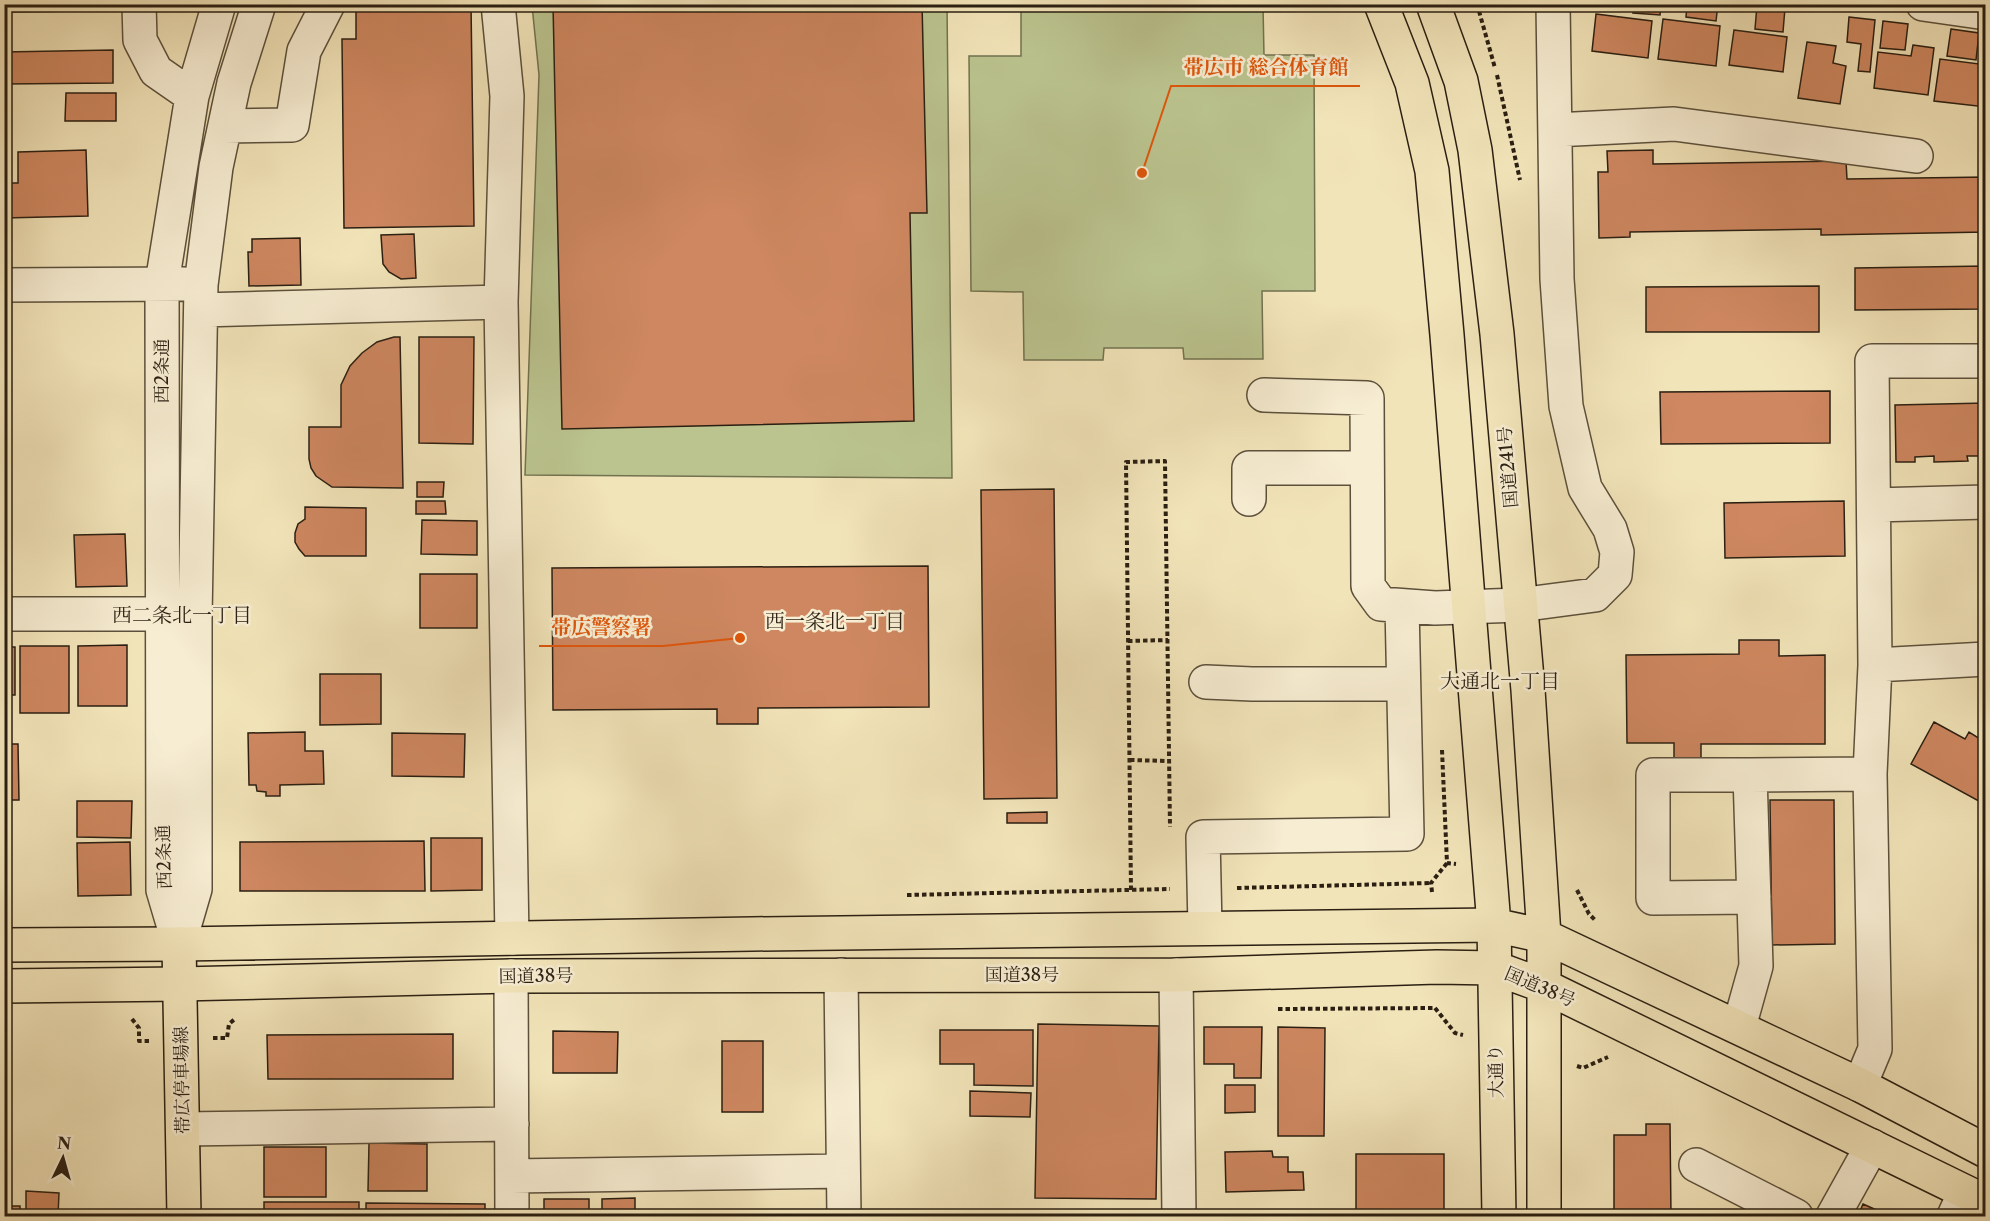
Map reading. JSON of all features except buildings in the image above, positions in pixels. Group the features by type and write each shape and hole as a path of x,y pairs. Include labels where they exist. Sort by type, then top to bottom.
{"main road":[{"path":"1381,4 1412,83 1432,171 1494,925"},
{"name":"国道241号","path":"1433,4 1461,81 1475,150 1497,334 1528,690 1544,936"},
{"path":"4,945 1494,925 1544,936 1860,1085 1986,1151"},
{"name":"大通り","path":"1494,925 1499,1216"},
{"path":"1544,936 1544,1216"},
{"name":"帯広停車場線","path":"178,944 184,1216"},
{"name":"国道38号","path":"4,986 511,976 1176,975 1437,967 1495,968 1544,986 1872,1146 1968,1204"}],"street":[{"path":"140,4 140,40 156,71 192,96"},
{"name":"西2条通","path":"178,944 163,890 162,283 192,96 219,4"},
{"name":"西2条通","path":"178,944 195,889 195,617 201,297 216,167 234,83 259,4"},
{"path":"225,126 292,125 304,51 328,4"},
{"path":"498,4 507,96 501,302 512,938"},
{"path":"1264,395 1366,398 1368,586 1381,604 1435,608 1519,605 1595,595 1616,575 1617,552 1610,529 1586,488 1566,405 1557,279 1552,4"},
{"path":"1923,4 1986,13"},
{"path":"1555,130 1674,124 1916,156"},
{"path":"4,285 162,283 201,297 501,302"},
{"path":"1860,1085 1875,1049 1870,774 1875,665 1872,361 1986,361"},
{"path":"1249,500 1249,468 1367,468"},
{"path":"1874,505 1986,502"},
{"path":"1205,928 1203,837 1407,834 1402,606"},
{"path":"4,615 162,614"},
{"path":"1875,665 1986,659"},
{"path":"1206,682 1403,684"},
{"path":"1754,897 1653,898 1653,775 1870,774"},
{"path":"1739,1027 1756,966 1750,775"},
{"path":"841,975 844,1216"},
{"path":"1176,975 1179,1216"},
{"path":"511,976 512,1216"},
{"path":"183,1129 512,1124"},
{"path":"1833,1216 1872,1146"},
{"path":"1696,1165 1796,1216"},
{"path":"512,1176 843,1171"}],"path":[{"path":"1131,890 1126,462 1165,461 1170,831"},
{"path":"1128,641 1168,640"},
{"path":"1130,760 1169,761"}],"green space":[{"path":"1021,4 1263,5 1264,55 1314,55 1315,291 1262,291 1263,359 1184,359 1183,348 1104,348 1103,360 1024,360 1023,292 971,291 969,56 1021,56"},
{"path":"532,5 947,5 952,478 525,475 539,75"}],"place":[{"name":"帯広市 総合体育館","path":"1142,173"},
{"name":"帯広警察署","path":"740,638"}],"district":[{"name":"西二条北一丁目","path":"182,615"},
{"name":"西一条北一丁目","path":"835,621"},
{"name":"大通北一丁目","path":"1500,681"}]}
